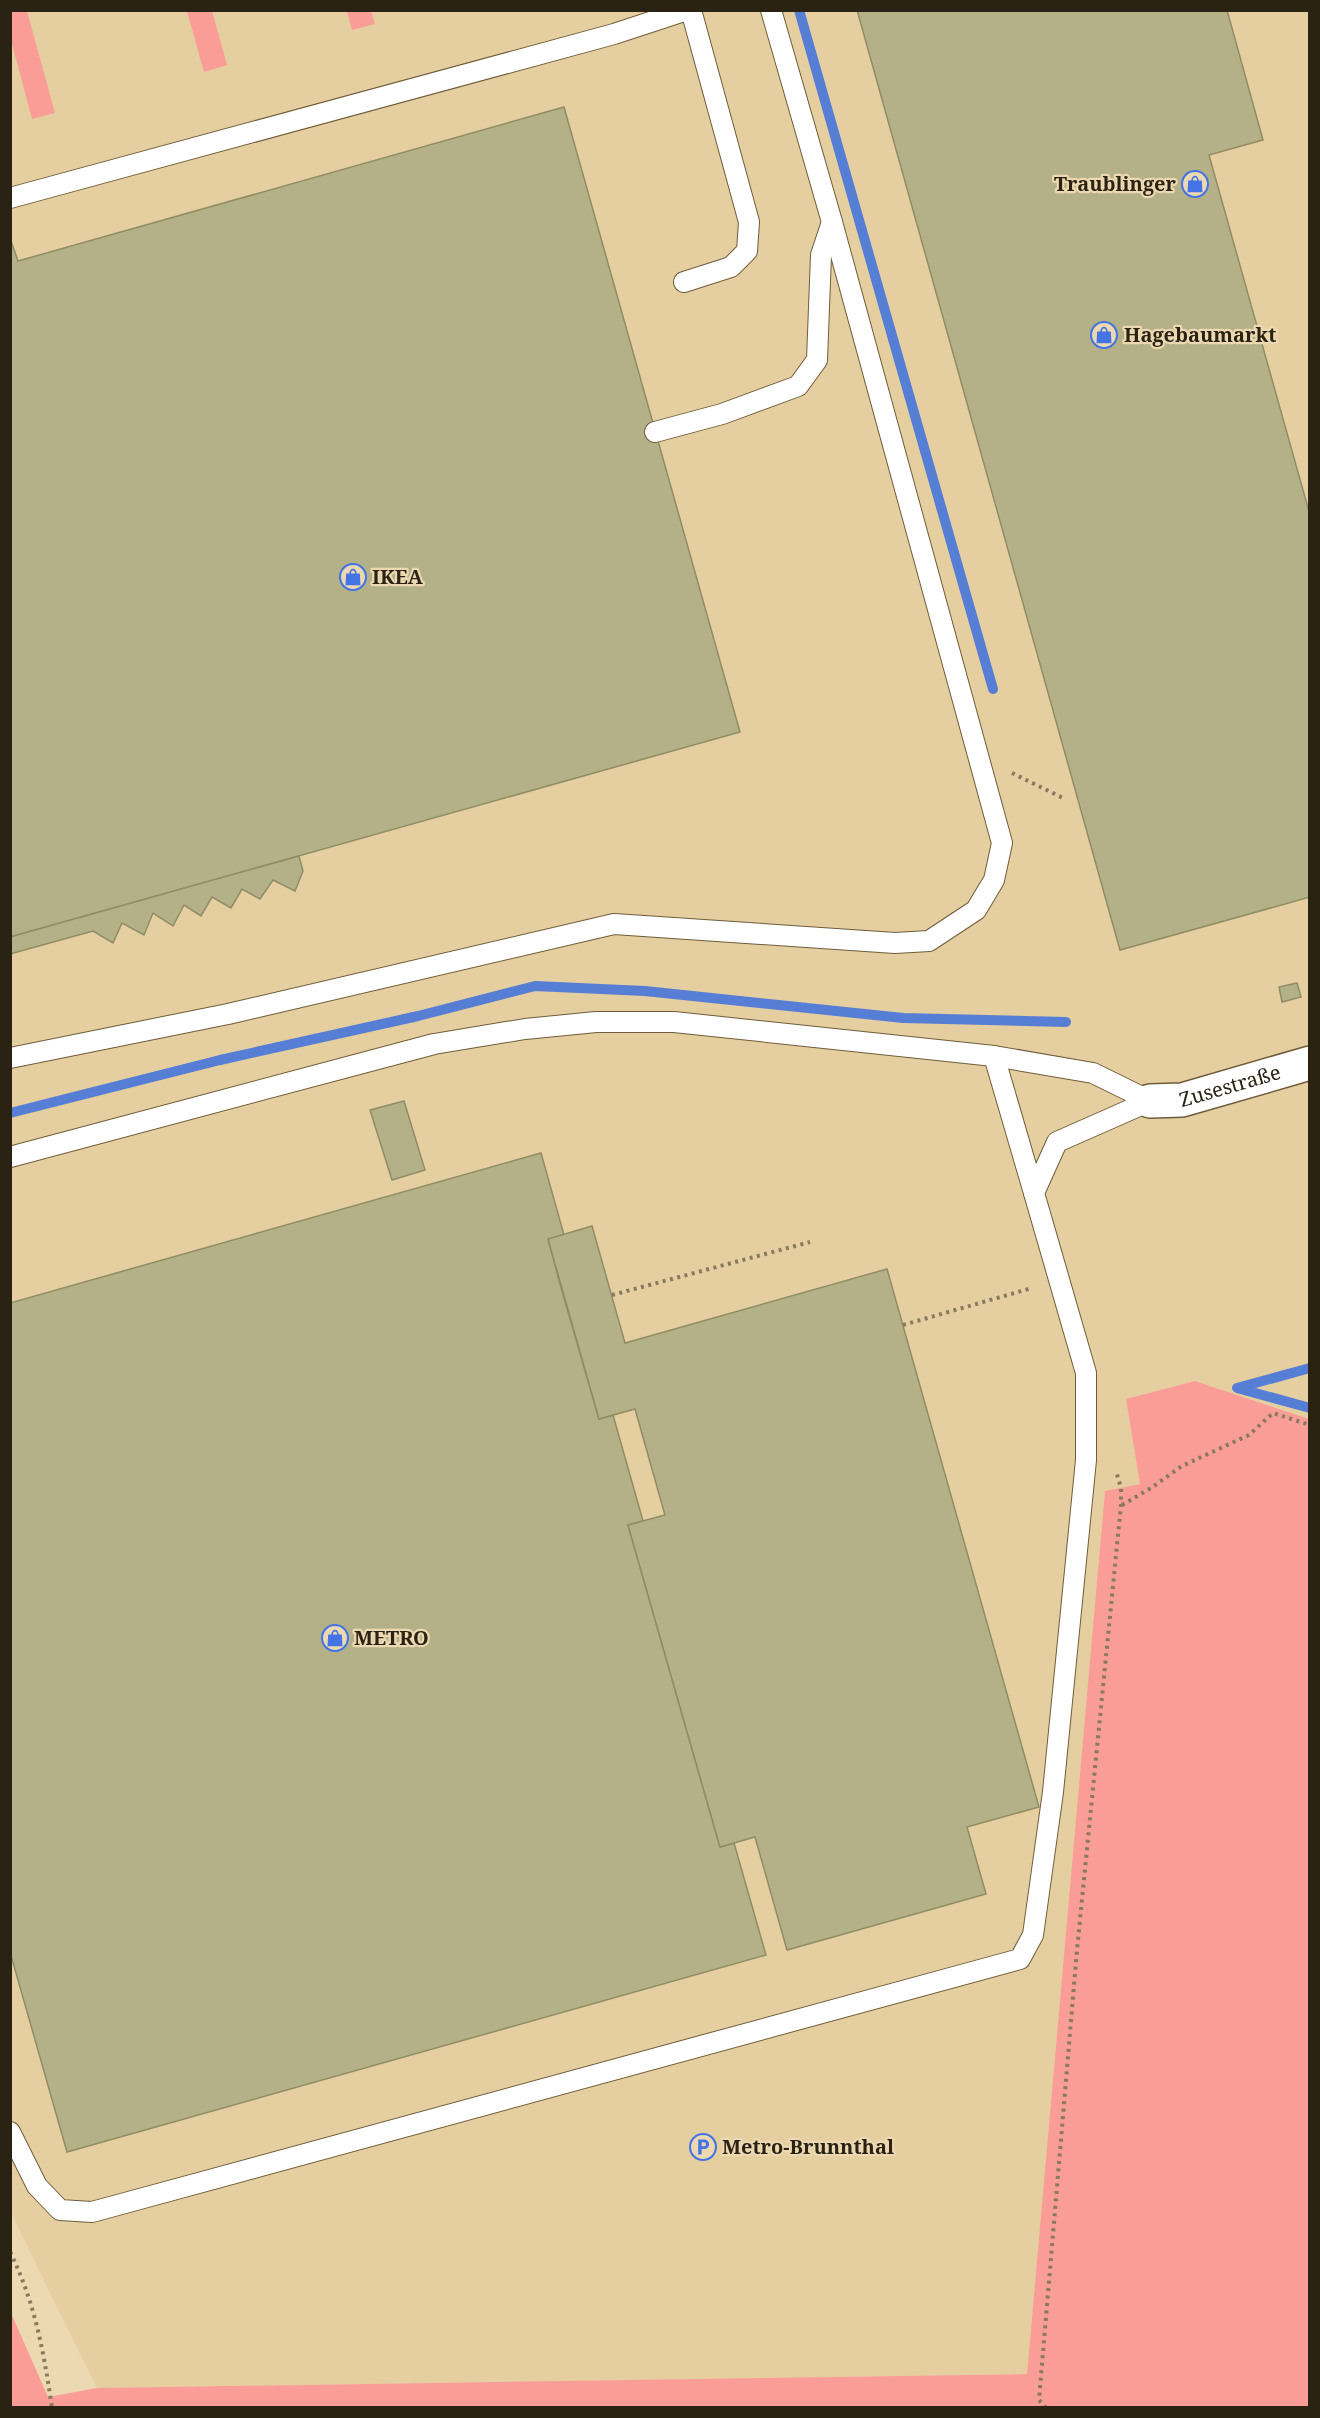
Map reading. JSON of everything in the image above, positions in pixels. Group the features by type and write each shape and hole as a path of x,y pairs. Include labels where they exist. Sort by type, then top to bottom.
{"street":[{"name":"Zusestraße","path":"1150,1101 1182,1100 1310,1063"}],"lane":[{"path":"10,1058 228,1014 614,924 761,932 895,943 929,941 976,910 994,880 1002,843 832,222 771,10"},
{"path":"10,198 614,34 686,11 749,222 747,251 731,267 684,282"},
{"path":"655,432 722,414 798,386 817,360 821,255 832,222"},
{"path":"10,1157 434,1044 525,1029 596,1022 674,1022 994,1056 1094,1073 1150,1101"},
{"path":"10,2132 37,2186 60,2210 92,2212 1020,1959 1033,1935 1053,1792 1086,1460 1086,1373 994,1056"},
{"path":"1034,1193 1058,1142 1150,1101"}],"path":[{"path":"978,756 1063,798"},
{"path":"612,1295 810,1242"},
{"path":"903,1325 1059,1281"},
{"path":"1121,1505 1151,1488 1182,1466 1249,1435 1273,1413 1310,1425"},
{"path":"1046,2408 1039,2400 1077,1950 1121,1488"},
{"path":"10,2252 25,2281 42,2343 52,2408"}],"shaded area":[{"path":"10,11 27,11 55,113 32,119 11,40"},
{"path":"11,11 1309,11 1309,1419 1195,1381 1126,1399 1140,1484 1105,1492 1027,2374 97,2388 11,2213"},
{"path":"187,11 212,11 227,65 204,72"},
{"path":"347,11 371,11 375,24 352,30"},
{"path":"1195,1381 1309,1419 1309,2407 11,2407 11,2313 48,2397 97,2388 1027,2374 1105,1491 1140,1484 1126,1399"}],"building":[{"name":"Hagebaumarkt","path":"857,10 1227,10 1263,140 1209,155 1310,515 1310,897 1120,950"},
{"name":"IKEA","path":"564,107 740,732 10,937 10,238 18,261"},
{"path":"299,856 303,871 295,891 273,880 260,899 242,889 231,908 212,897 201,916 184,905 173,926 153,913 144,935 122,923 113,943 93,931 10,954 10,937"},
{"path":"1297,983 1301,997 1282,1002 1279,987"},
{"path":"404,1101 425,1170 392,1180 370,1110"},
{"name":"METRO","path":"541,1153 564,1235 548,1239 560,1284 599,1419 613,1415 643,1521 628,1525 720,1847 734,1843 766,1955 67,2152 10,1952 10,1303"},
{"path":"592,1226 625,1343 887,1269 1039,1807 967,1827 986,1894 787,1950 755,1837 720,1847 628,1525 665,1515 635,1409 599,1419 548,1239"}],"waterway":[{"path":"799,10 993,689"},
{"path":"10,1113 220,1060 418,1016 535,986 645,991 903,1018 1066,1022"},
{"path":"1310,1368 1237,1388 1310,1408"}],"place":[{"name":"Traublinger","path":"1195,184"},
{"name":"Hagebaumarkt","path":"1104,335"},
{"name":"IKEA","path":"353,577"},
{"name":"METRO","path":"335,1638"},
{"name":"Metro-Brunnthal","path":"703,2147"}]}
